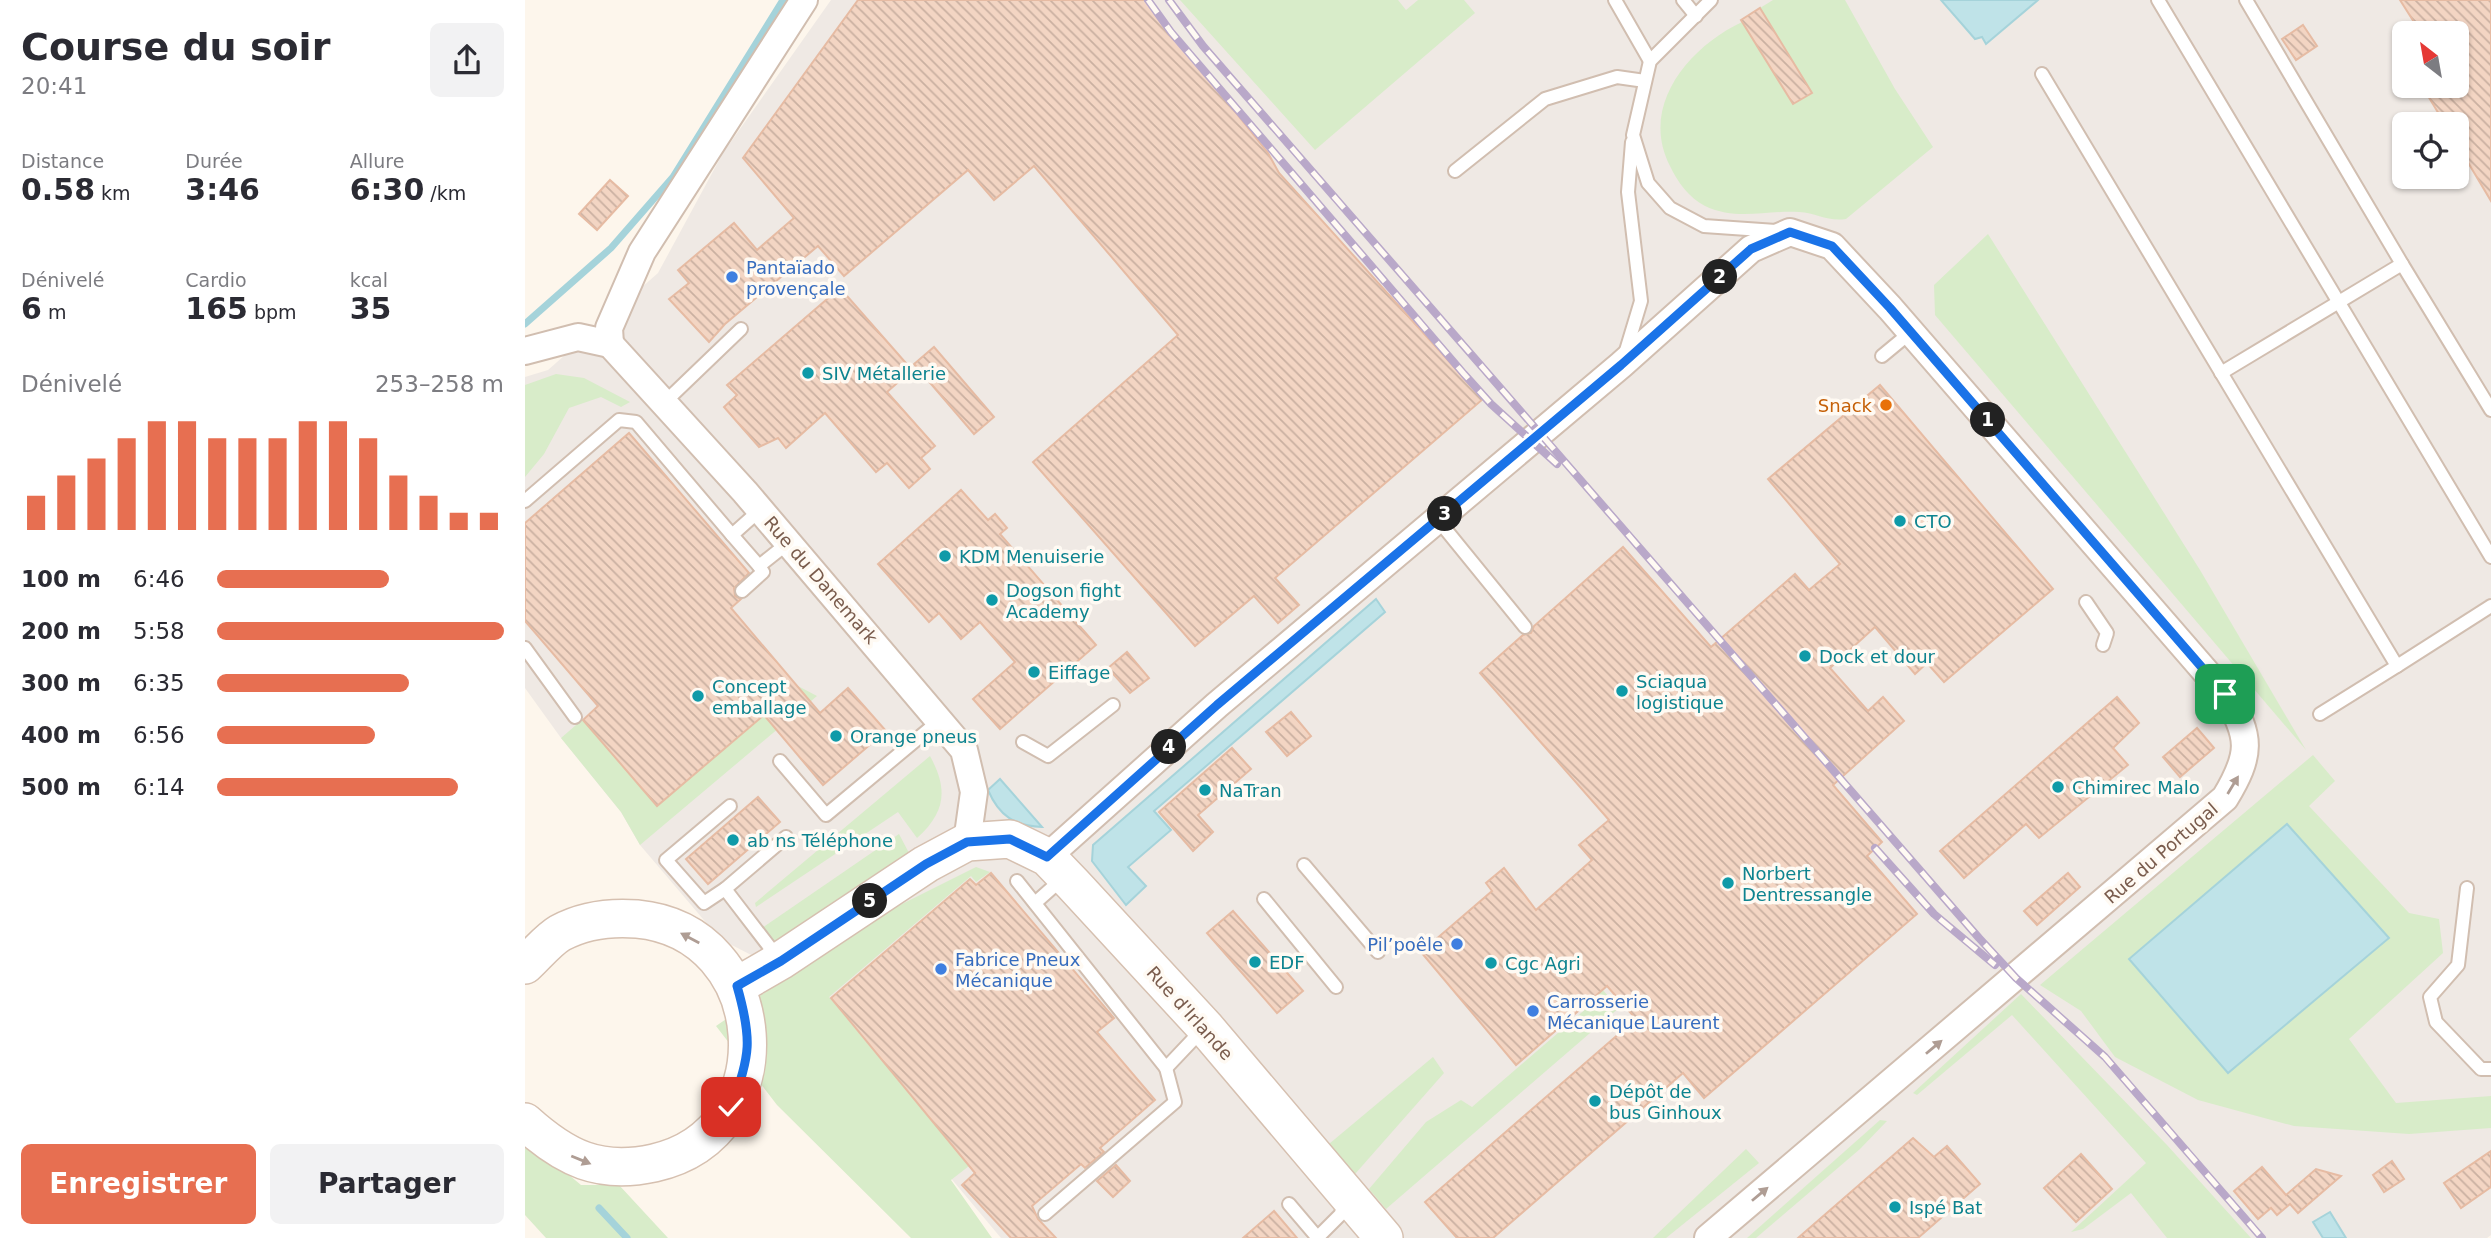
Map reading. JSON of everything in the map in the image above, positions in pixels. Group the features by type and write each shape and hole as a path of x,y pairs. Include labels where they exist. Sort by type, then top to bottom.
{"street":[{"path":"525,351 578,337 610,344 609,328 642,252 804,0"},
{"path":"1056,867 1217,705 1621,365 1751,249 1790,232"},
{"name":"Rue du Portugal","path":"1708,1238 2225,798 2242,770 2247,745 2242,721 2225,694 1911,332 1832,246 1790,232"},
{"name":"Rue du Danemark","path":"610,344 665,401 964,750 974,792 967,842"},
{"name":"Rue d'Irlande","path":"967,842 1010,839 1056,867 1205,1027 1384,1238"},
{"path":"737,986 781,961 926,864 967,842"},
{"path":"525,965 560,933 609,917 660,921 705,946 737,986 749,1027 747,1068 731,1107 704,1139 670,1159 631,1168 591,1164 554,1149 525,1122"}],"lane":[{"path":"1615,0 1650,61"},
{"path":"1683,0 1696,16"},
{"path":"1621,365 1641,301 1628,192 1633,135 1645,81 1650,61 1711,0"},
{"path":"2158,0 2491,557"},
{"path":"2246,0 2491,410"},
{"path":"2042,74 2397,666"},
{"path":"1455,171 1545,99 1617,77 1645,81"},
{"path":"1633,135 1648,183 1670,208 1704,226 1790,232"},
{"path":"2221,373 2402,264"},
{"path":"665,401 741,329"},
{"path":"1882,356 1911,332"},
{"path":"525,501 619,419 636,422 763,572 742,591"},
{"path":"732,535 760,510"},
{"path":"1438,520 1525,627"},
{"path":"759,566 788,543"},
{"path":"2086,602 2107,632 2103,645"},
{"path":"2320,714 2491,606"},
{"path":"525,648 575,718"},
{"path":"1023,742 1048,757 1113,705"},
{"path":"780,761 826,815 940,720"},
{"path":"730,806 666,860 704,903 725,889 786,837"},
{"path":"1304,865 1378,952"},
{"path":"1035,903 1056,867"},
{"path":"1017,881 1166,1068 1175,1102 1045,1214"},
{"path":"2467,888 2458,965 2430,997 2436,1022 2480,1069 2491,1069"},
{"path":"725,889 781,961"},
{"path":"1264,899 1336,987"},
{"path":"1166,1068 1205,1027"},
{"path":"1289,1204 1317,1238 1340,1215 1349,1197"}],"shaded area":[{"path":"831,0 2491,0 2491,1235 2487,1238 1001,1238 773,966 720,939 640,845 621,812 561,738 525,688 525,377 548,370 658,273 723,153"}],"green space":[{"path":"1180,0 1398,0 1406,10 1418,0 1464,0 1475,13 1315,150"},
{"path":"1773,0 1845,0 1895,89 1933,147 1846,219 1799,212 1729,213 1705,206 1680,183 1662,144 1661,122 1665,101 1675,81 1704,47 1742,22 1793,104 1812,93 1760,8"},
{"path":"1988,234 2200,570 2306,750 1935,315 1934,285"},
{"path":"556,374 584,378 630,402 621,407 601,397 569,408 544,454 525,477 525,385"},
{"path":"798,686 817,696 640,845 621,812 561,738 583,719 657,806"},
{"path":"2313,755 2335,781 2309,806 2409,913 2439,919 2443,953 2349,1039 2396,1103 2491,1096 2491,1128 2409,1134 2294,1126 2198,1100 2115,1057 2081,1011 2040,985"},
{"path":"930,756 940,779 941,800 934,819 917,838 898,812 756,907 755,903"},
{"path":"899,834 909,853 774,944 762,928"},
{"path":"976,867 990,872 976,882 971,876 829,997 969,1166 951,1180 992,1238 911,1238 777,1105 716,1026 872,919"},
{"path":"1566,949 1619,1008 1386,1209 1369,1189 1426,1122 1461,1100 1472,1107 1595,1001 1557,957"},
{"path":"2021,994 2167,1145 2251,1238 2167,1238 2131,1193 2083,1229 2071,1232 2146,1163 2012,1015 1917,1095 1913,1093"},
{"path":"1433,1057 1444,1073 1355,1174 1329,1144"},
{"path":"1880,1120 1887,1121 1860,1149 1756,1238 1747,1238"},
{"path":"533,1145 581,1185 619,1185 668,1238 546,1238 525,1215 525,1149"},
{"path":"1746,1149 1759,1163 1666,1238 1653,1238"}],"water":[{"path":"1941,0 2038,0 1986,44 1982,37 1975,39"},
{"path":"1376,599 1385,612 1154,811 1171,830 1128,867 1146,886 1126,905 1092,861 1093,845"},
{"path":"1000,779 1042,827 1016,822 997,807 988,790"},
{"path":"2287,824 2389,938 2228,1073 2129,959"},
{"path":"2330,1212 2346,1238 2323,1238 2313,1222"}],"building":[{"path":"858,0 1146,0 1268,153 1279,173 1483,399 1275,578 1299,605 1278,623 1254,596 1195,646 1033,462 1178,335 1034,166 994,200 968,170 844,276 818,246 725,324 709,342 669,299 689,283 678,270 734,223 757,250 794,218 743,158"},
{"path":"2400,0 2491,0 2491,201 2469,164 2469,112 2438,112 2429,98 2469,98 2469,21 2413,21"},
{"path":"1760,8 1812,93 1793,104 1741,20"},
{"path":"2303,25 2317,46 2296,60 2282,39"},
{"path":"610,180 628,196 597,230 579,214"},
{"path":"840,288 912,370 887,392 935,446 921,458 930,469 909,488 887,463 876,472 825,413 786,448 778,438 759,447 724,407 737,395 727,385"},
{"path":"934,347 994,417 974,434 914,364"},
{"path":"1880,385 2053,589 1944,682 1927,663 1915,674 1875,627 1830,668 1868,711 1883,697 1904,721 1833,785 1882,842 1867,856 1917,914 1704,1098 1683,1073 1493,1238 1457,1238 1425,1202 1636,1019 1607,986 1516,1065 1421,952 1492,891 1486,883 1504,868 1536,910 1592,860 1579,845 1609,820 1480,673 1523,635 1531,633 1534,626 1623,547 1711,647 1795,574 1809,590 1840,564 1768,479"},
{"path":"629,433 749,573 734,588 735,596 741,599 731,608 820,713 848,688 886,731 823,785 764,715 657,806 583,720 598,706 525,621 525,523"},
{"path":"961,490 988,520 995,514 1007,528 1000,534 1096,645 1000,729 973,699 1015,662 980,622 961,639 939,613 929,622 878,564"},
{"path":"1127,652 1149,678 1130,693 1108,668"},
{"name":"Chimirec Malo","path":"2117,697 2139,723 2113,748 2128,765 2039,838 2026,824 1964,878 1940,851"},
{"path":"1291,712 1311,736 1287,756 1266,732"},
{"path":"2197,728 2214,748 2180,777 2163,757"},
{"name":"NaTran","path":"1232,748 1251,769 1198,815 1213,832 1193,851 1159,812"},
{"name":"ab ns Téléphone","path":"758,797 780,822 708,884 686,859"},
{"path":"991,873 1114,1018 1097,1032 1155,1100 1100,1148 1104,1152 1085,1168 1081,1164 1032,1206 1038,1219 1056,1238 1011,1238 962,1185 975,1173 831,998 970,879 976,885"},
{"path":"2068,873 2080,887 2037,925 2024,911"},
{"name":"EDF","path":"1233,911 1303,991 1277,1013 1207,933"},
{"name":"Ispé Bat","path":"1913,1138 1934,1157 1947,1146 1980,1184 1918,1238 1798,1238"},
{"path":"2491,1151 2491,1187 2461,1208 2444,1183"},
{"path":"2081,1154 2112,1189 2076,1222 2044,1188"},
{"path":"2392,1161 2404,1179 2384,1192 2373,1175"},
{"path":"1116,1165 1130,1181 1113,1197 1097,1181"},
{"path":"2262,1167 2286,1195 2316,1169 2341,1176 2298,1213 2290,1204 2277,1215 2271,1208 2258,1219 2234,1191"},
{"path":"1274,1211 1297,1238 1243,1238"}],"waterway":[{"path":"525,324 611,248 673,177 783,0"},
{"path":"599,1208 627,1238"}],"railway":[{"path":"1148,0 1171,32 1464,374 1491,404 1557,464"},
{"path":"1169,0 1203,46 1979,938 2016,978 2105,1057 2262,1238"},
{"path":"1875,848 1934,914 1995,965"}],"place":[{"name":"Pantaïado provençale","path":"732,277"},
{"name":"SIV Métallerie","path":"808,373"},
{"name":"Snack","path":"1886,405"},
{"name":"CTO","path":"1900,521"},
{"name":"KDM Menuiserie","path":"945,556"},
{"name":"Dogson fight Academy","path":"992,600"},
{"name":"Dock et dour","path":"1805,656"},
{"name":"Eiffage","path":"1034,672"},
{"name":"Sciaqua logistique","path":"1622,691"},
{"name":"Concept emballage","path":"698,696"},
{"name":"Orange pneus","path":"836,736"},
{"name":"Chimirec Malo","path":"2058,787"},
{"name":"NaTran","path":"1205,790"},
{"name":"ab ns Téléphone","path":"733,840"},
{"name":"Norbert Dentressangle","path":"1728,883"},
{"name":"Pil’poêle","path":"1457,944"},
{"name":"EDF","path":"1255,962"},
{"name":"Cgc Agri","path":"1491,963"},
{"name":"Fabrice Pneux Mécanique","path":"941,969"},
{"name":"Carrosserie Mécanique Laurent","path":"1533,1011"},
{"name":"Dépôt de bus Ginhoux","path":"1595,1101"},
{"name":"Ispé Bat","path":"1895,1207"}],"route":[{"path":"731,1107 747,1068 749,1027 737,986 781,961 926,864 967,842 1010,839 1047,857 1217,705 1621,365 1751,249 1790,232 1832,246 1890,308 2225,694"}]}
